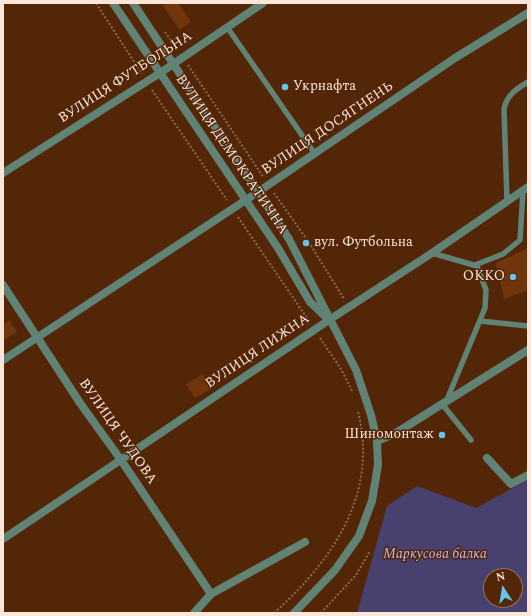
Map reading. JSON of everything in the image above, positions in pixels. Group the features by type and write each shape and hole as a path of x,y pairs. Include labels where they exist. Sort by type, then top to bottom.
{"street":[{"name":"ВУЛИЦЯ ДЕМОКРАТИЧНА","path":"114,3 278,248 310,302 329,320"},
{"name":"ВУЛИЦЯ ДЕМОКРАТИЧНА","path":"133,3 289,239 329,320 356,370 372,415 377,441 378,465 372,501 359,536 336,570 294,613"},
{"name":"ВУЛИЦЯ ФУТБОЛЬНА","path":"3,173 147,82 262,3"},
{"name":"ВУЛИЦЯ ДОСЯГНЕНЬ","path":"3,360 315,154 455,58 528,13"},
{"name":"ВУЛИЦЯ ЛИЖНА","path":"3,539 329,320 432,253 525,189"},
{"name":"ВУЛИЦЯ ЧУДОВА","path":"3,285 80,403 121,460 211,594"},
{"path":"377,441 396,433 528,350"},
{"path":"487,458 511,484 528,475"},
{"path":"194,613 211,594 305,542"}],"lane":[{"path":"227,27 315,154"},
{"path":"507,201 504,109 506,101 510,95 528,82"},
{"path":"432,253 475,265 503,254 520,240 525,189"},
{"path":"471,440 444,403 485,308 486,290 475,265"},
{"path":"480,321 528,326"}],"path":[{"path":"96,3 147,82 341,369 355,398"},
{"path":"162,27 268,185 310,244 346,302"},
{"path":"274,613 320,566 344,530 361,482 364,434 357,405"},
{"path":"321,613 356,575 370,551"}],"green space":[{"name":"Маркусова балка","path":"528,480 528,613 357,613 387,506 417,486 476,508"}],"building":[{"path":"167,3 178,3 191,22 180,30 163,6"},
{"name":"ОККО","path":"528,248 528,290 504,299 496,263"},
{"path":"9,320 17,332 3,341 3,325"},
{"path":"203,374 211,389 195,398 186,384"}],"place":[{"name":"Укрнафта","path":"285,87"},
{"name":"вул. Футбольна","path":"306,243"},
{"name":"ОККО","path":"513,277"},
{"name":"Шиномонтаж","path":"442,435"}]}
